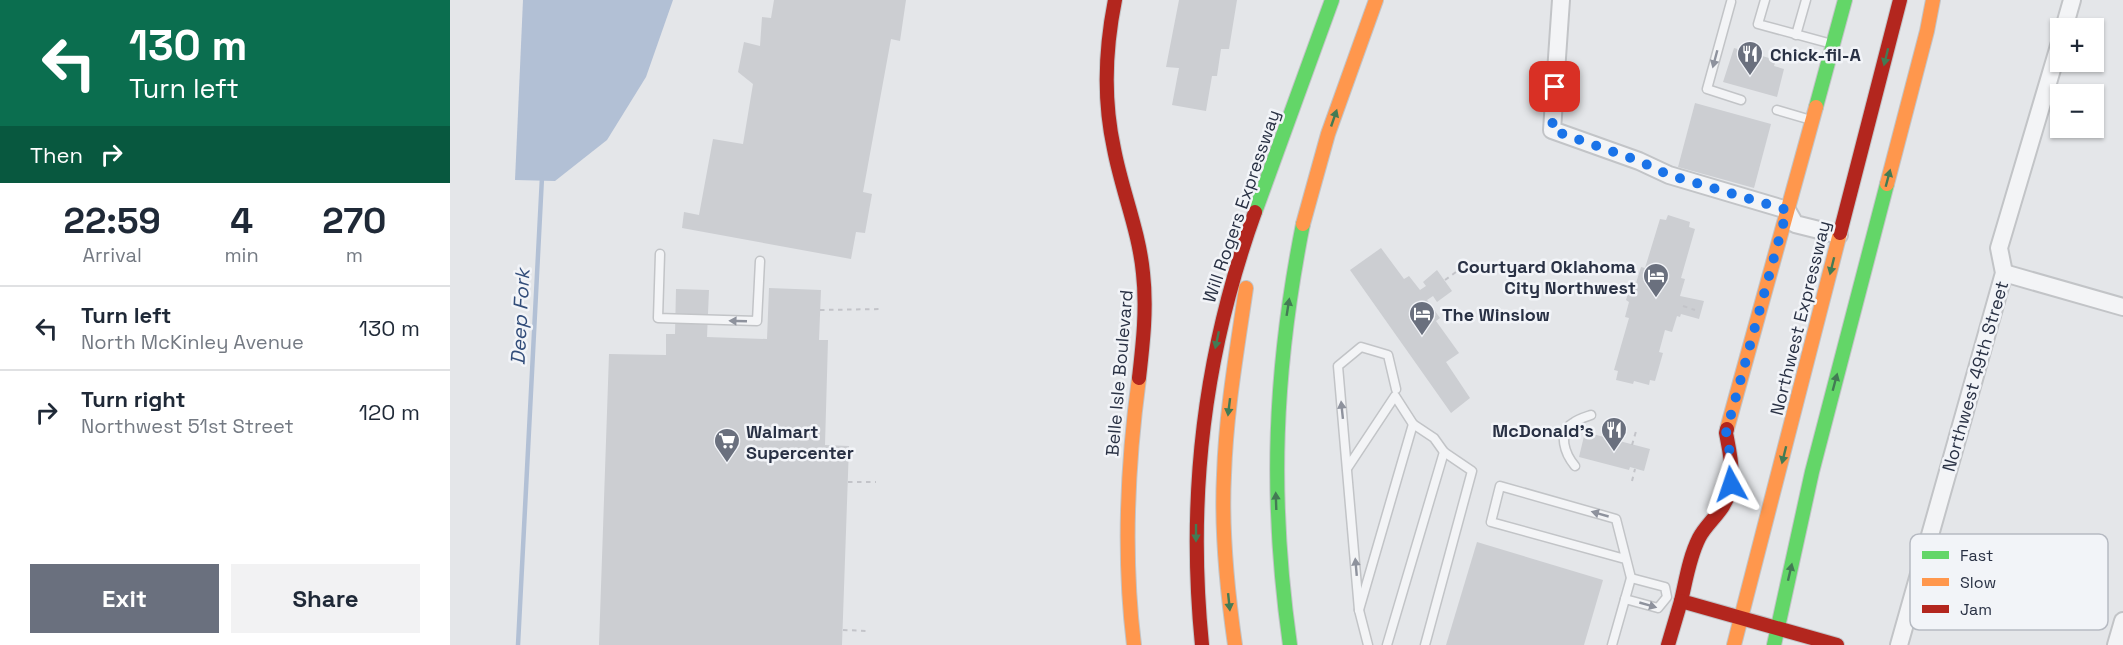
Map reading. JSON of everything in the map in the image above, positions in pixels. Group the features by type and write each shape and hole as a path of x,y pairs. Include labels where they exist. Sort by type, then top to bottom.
{"main road":[{"name":"Belle Isle Boulevard","path":"1115,0 1110,21 1106,81 1110,131 1140,250 1145,292 1143,339 1128,487 1128,591 1134,645"},
{"name":"Will Rogers Expressway","path":"1202,645 1197,590 1197,483 1209,382 1236,268 1332,0"},
{"path":"1290,645 1279,560 1275,482 1280,381 1289,302 1317,171 1376,0"},
{"path":"1668,645 1674,599 1688,570 1699,537 1723,507 1731,484 1733,469 1726,433 1845,0"},
{"name":"Northwest Expressway","path":"1734,645 1900,0"},
{"path":"1774,645 1812,472 1927,31 1933,0"},
{"path":"1927,31 1946,0"},
{"path":"1235,645 1226,562 1223,502 1225,462 1229,410 1258,203"},
{"path":"1279,560 1303,645"},
{"path":"1674,599 1830,644"}],"street":[{"path":"1561,0 1552,130 1639,161 1669,175 1787,210 1795,224 1839,236"},
{"path":"2067,18 2073,0"},
{"name":"Northwest 49th Street","path":"1930,534 2004,273 1999,248 2051,72"},
{"path":"2004,273 2123,307"},
{"name":"Northwest 49th Street","path":"1899,645 1910,606"},
{"path":"2116,645 2123,621"}],"lane":[{"path":"1765,0 1758,24 1833,45"},
{"path":"1796,34 1806,0"},
{"path":"1731,2 1707,89 1741,100"},
{"path":"1777,110 1811,120"},
{"path":"660,254 658,318 757,321 760,261"},
{"path":"1368,645 1359,610 1338,366 1361,347 1388,355 1396,389"},
{"path":"1347,468 1395,396 1413,424 1434,438 1444,452 1472,471 1425,645"},
{"path":"1575,466 1568,458 1563,442 1564,434 1571,423 1591,415"},
{"path":"1359,610 1413,424"},
{"path":"1387,645 1444,452"},
{"path":"1611,645 1631,578 1616,519 1496,485 1491,522 1625,559"},
{"path":"1624,599 1658,608 1674,599 1665,587 1631,578"}],"path":[{"path":"1445,280 1467,264"},
{"path":"1683,306 1695,310"},
{"path":"820,310 882,309"},
{"path":"1632,445 1637,428"},
{"path":"1632,481 1635,469"},
{"path":"848,482 876,482"},
{"path":"843,630 868,631"}],"water":[{"path":"523,0 673,0 646,77 607,140 555,181 515,180"}],"building":[{"path":"774,0 906,0 900,41 891,39 863,192 872,194 865,233 856,232 851,259 682,228 684,212 699,215 713,139 743,144 753,84 738,72 744,42 760,46 762,17 771,18"},
{"path":"1179,0 1237,0 1229,49 1221,49 1217,76 1212,76 1206,111 1172,105 1179,68 1166,67"},
{"path":"1734,48 1776,60 1774,66 1784,69 1777,97 1723,82"},
{"path":"1695,103 1771,124 1754,188 1678,167"},
{"name":"Courtyard Oklahoma City Northwest","path":"1668,215 1690,222 1689,227 1695,229 1681,278 1685,279 1680,296 1704,301 1699,319 1681,314 1680,317 1677,316 1672,332 1665,330 1659,352 1663,353 1655,381 1650,380 1649,385 1616,380 1618,371 1614,370 1629,318 1625,317 1629,302 1626,300 1632,281 1636,283 1641,267 1645,268 1660,219 1666,220"},
{"name":"The Winslow","path":"1381,248 1404,279 1409,276 1420,290 1426,286 1423,282 1437,270 1452,291 1437,302 1433,296 1427,300 1440,318 1436,321 1459,353 1446,362 1470,398 1451,413 1350,270"},
{"name":"Walmart Supercenter","path":"769,288 821,290 819,340 828,340 825,445 849,446 842,645 599,645 609,354 666,355 666,334 675,334 676,289 709,290 707,337 767,339"},
{"name":"McDonald's","path":"1585,432 1650,449 1644,471 1630,467 1629,470 1579,457"},
{"path":"1477,542 1603,580 1584,645 1446,645"}],"waterway":[{"name":"Deep Fork","path":"518,645 542,177"}],"traffic: fast":[{"path":"1255,212 1332,0"},
{"path":"1816,107 1845,0"},
{"path":"1774,645 1812,472 1887,184"},
{"path":"1290,645 1279,537 1278,434 1286,331 1303,224"}],"traffic: slow":[{"path":"1303,224 1328,134 1376,0"},
{"path":"1887,184 1933,0"},
{"path":"1727,429 1816,107"},
{"path":"1734,645 1840,233"},
{"path":"1235,645 1225,560 1223,496 1229,404 1246,288"},
{"path":"1134,645 1128,578 1128,512 1139,378"}],"traffic: jam":[{"path":"1115,0 1107,56 1108,112 1114,149 1138,242 1143,273 1145,312 1139,378"},
{"path":"1840,233 1900,0"},
{"path":"1202,645 1197,534 1204,426 1223,318 1237,265 1255,212"},
{"path":"1727,429 1732,472 1730,491 1721,509 1699,538 1688,569 1681,601 1837,645"},
{"path":"1668,645 1681,601"}],"place":[{"name":"Chick-fil-A","path":"1750,77"},
{"name":"Courtyard Oklahoma City Northwest","path":"1656,299"},
{"name":"The Winslow","path":"1422,337"},
{"name":"McDonald's","path":"1614,453"},
{"name":"Walmart Supercenter","path":"727,464"}],"route":[{"path":"1555,87 1552,130 1639,161 1669,175 1787,210 1726,433 1733,469 1731,484"}]}
